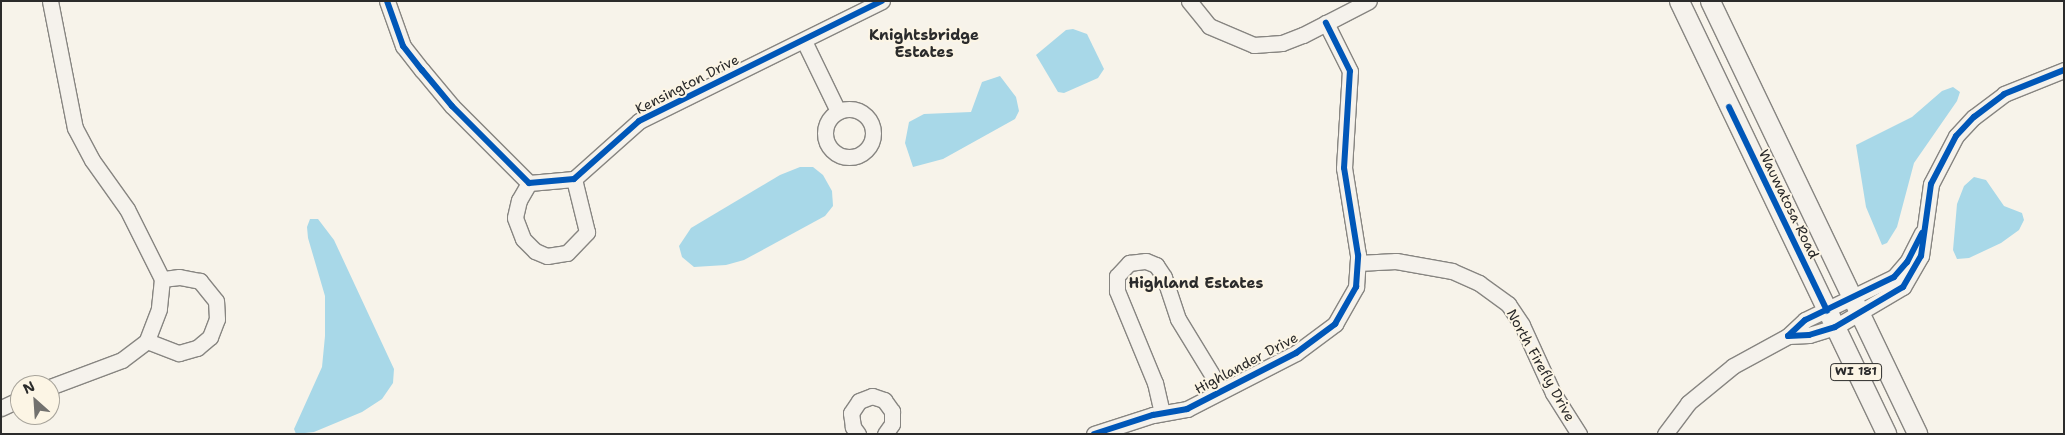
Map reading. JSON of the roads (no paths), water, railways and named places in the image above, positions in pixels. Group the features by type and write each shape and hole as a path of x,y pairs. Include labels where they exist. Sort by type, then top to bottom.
{"main road":[{"name":"Wauwatosa Road","path":"1679,1 1886,434"},
{"name":"Wauwatosa Road","path":"1710,1 1917,434"}],"street":[{"path":"50,1 75,128 88,154 127,208 162,279 160,309 147,341 122,360 60,382"},
{"path":"387,1 403,46 452,106 529,182 574,179 587,232 567,253 547,256 535,251 523,238 515,218 519,200 529,182"},
{"name":"Kensington Drive","path":"574,179 638,121 882,1"},
{"path":"1189,1 1209,26 1254,45 1282,43 1369,1"},
{"name":"Highlander Drive","path":"1094,434 1162,413 1187,408 1296,353 1335,324 1356,287 1358,263 1344,168 1350,71 1326,23"},
{"path":"804,41 838,111"},
{"path":"1665,434 1688,403 1733,366 1788,336 1805,320 1831,319 1856,307 1895,294 1911,278 1921,256 1922,233 1928,194 1937,168 1962,130 2004,94 2064,70"},
{"path":"1162,413 1155,383 1117,291 1117,276 1129,264 1146,260 1160,271 1178,319 1222,390"},
{"name":"North Firefly Drive","path":"1358,263 1396,261 1452,271 1486,288 1508,304 1522,325 1553,394 1580,434"},
{"path":"147,341 179,353 197,348 210,337 217,318 216,301 200,281 180,277 162,279"},
{"path":"858,434 853,427 851,413 859,401 872,396 884,400 892,411 892,424 885,434"}],"water":[{"path":"1073,29 1087,34 1104,69 1098,78 1064,93 1058,92 1036,55 1066,30"},
{"path":"1000,76 1016,97 1019,111 1015,119 943,159 913,167 905,143 909,122 924,114 971,112 982,82"},
{"path":"1953,87 1960,92 1957,101 1914,163 1897,227 1887,243 1882,245 1866,207 1856,145 1912,117 1942,91"},
{"path":"800,167 813,167 823,175 832,191 833,206 825,216 744,260 726,265 694,267 682,257 679,246 691,228 780,175"},
{"path":"1974,177 1986,180 2004,206 2022,213 2024,220 2019,230 2001,243 1969,258 1957,259 1953,250 1957,204 1964,186"},
{"path":"310,219 318,219 334,240 394,369 393,383 382,399 362,412 314,432 296,434 294,429 322,367 325,336 325,296 308,238 307,227"}],"district":[{"name":"Knightsbridge Estates","path":"924,44"},
{"name":"Highland Estates","path":"1196,284"}]}
